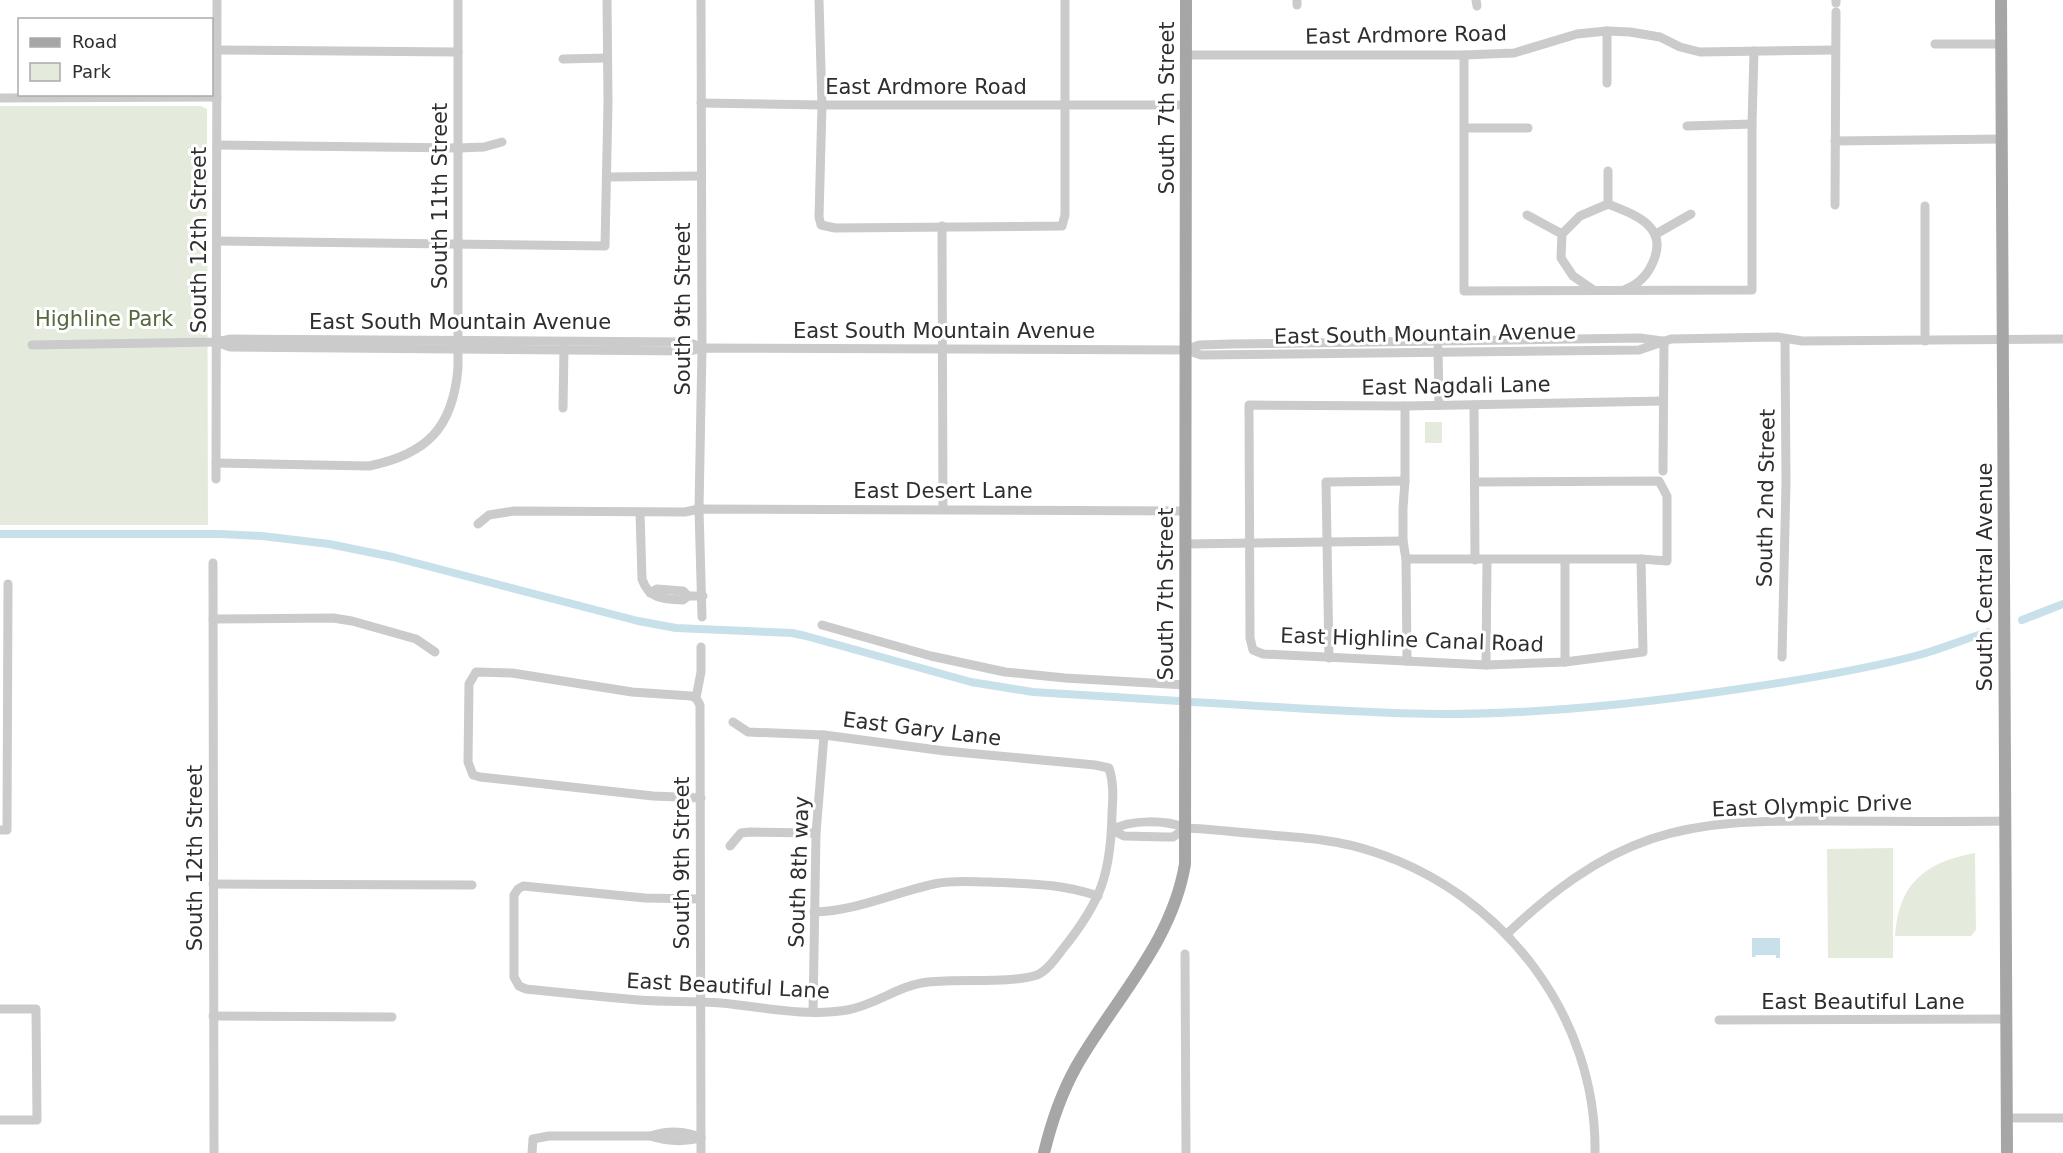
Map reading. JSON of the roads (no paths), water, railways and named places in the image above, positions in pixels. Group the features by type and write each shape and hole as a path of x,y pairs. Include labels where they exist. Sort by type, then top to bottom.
{"main road":[{"name":"South 7th Street","path":"1044,1153 1058,1109 1075,1068 1141,968 1168,922 1182,882 1186,850 1186,0"},
{"name":"South Central Avenue","path":"2001,0 2007,1153"}],"street":[{"name":"South 12th Street","path":"216,479 217,0"},
{"name":"South 11th Street","path":"216,463 369,466 394,461 430,439 442,425 451,409 456,389 458,345 458,0"},
{"path":"216,241 605,246 607,0"},
{"name":"South 9th Street","path":"701,0 702,348 699,509 702,617"},
{"path":"819,0 822,105 819,217 821,225 835,228 1062,226 1065,215 1065,0"},
{"path":"1835,205 1836,5"},
{"path":"1606,83 1607,31"},
{"name":"East Ardmore Road","path":"1186,55 1514,53 1577,34 1607,31 1659,37 1680,47 1700,52 1835,50"},
{"path":"1935,44 2001,44"},
{"path":"217,50 458,51"},
{"path":"1464,55 1466,128 1464,291 1752,290 1754,51"},
{"path":"563,59 607,58"},
{"path":"0,98 217,97"},
{"name":"East Ardmore Road","path":"701,103 1186,105"},
{"path":"1687,126 1752,124"},
{"path":"1466,128 1528,128"},
{"path":"1835,141 2002,139"},
{"path":"217,145 459,148 484,147 502,142"},
{"path":"1608,171 1608,204"},
{"path":"607,177 701,176"},
{"path":"1596,291 1573,276 1561,258 1562,234 1580,216 1608,204 1634,215 1656,234 1657,254 1650,270 1640,281 1621,290"},
{"path":"1925,206 1926,340"},
{"path":"1656,234 1691,214"},
{"path":"1527,215 1562,234"},
{"path":"942,226 943,509"},
{"name":"East South Mountain Avenue","path":"1186,350 1199,345 1640,338 1664,341"},
{"name":"East South Mountain Avenue","path":"32,345 216,342 230,347 458,345 689,351 702,348 1186,350 1201,355 1639,350 1671,339 1785,339 1802,342 2063,339"},
{"name":"South 2nd Street","path":"1782,657 1786,483 1785,339"},
{"path":"1438,341 1439,405"},
{"path":"1663,471 1664,341"},
{"path":"563,408 564,346"},
{"name":"East Nagdali Lane","path":"1250,544 1249,405 1405,406 1663,401"},
{"path":"1474,405 1475,560"},
{"path":"1405,406 1403,541 1406,559 1407,661"},
{"path":"1329,658 1326,482 1405,481"},
{"path":"1406,559 1667,561 1667,496 1659,481 1475,482"},
{"name":"East Desert Lane","path":"478,524 489,516 514,511 943,509 1186,511"},
{"path":"640,512 642,579 645,587 658,598 670,595 683,600 688,596 703,596"},
{"path":"1186,544 1403,541"},
{"name":"East Highline Canal Road","path":"1250,544 1250,638 1253,650 1263,654 1329,658 1486,664 1565,662 1643,652 1641,560"},
{"path":"1486,664 1487,560"},
{"path":"1565,561 1565,662"},
{"name":"South 12th Street","path":"213,563 214,1153"},
{"path":"3,830 8,584"},
{"path":"213,619 333,618 416,639 435,652"},
{"path":"822,625 932,656 1005,672 1185,685"},
{"name":"South 9th Street","path":"701,646 701,672 696,698 700,705 701,1153"},
{"path":"696,698 632,692 512,673 476,672 469,684 468,762 469,770 473,775 480,777 618,793 700,798"},
{"name":"East Gary Lane","path":"733,722 748,732 824,735 945,751 1109,768 1113,780 1112,830"},
{"name":"South 8th way","path":"813,1012 816,833 824,735"},
{"name":"East Olympic Drive","path":"1507,934 1552,894 1583,872 1636,844 1681,831 1716,824 1750,822 2006,820"},
{"path":"1112,830 1124,823 1174,823 1186,828 1325,840 1372,851 1420,870 1449,886 1478,907 1507,934 1543,980 1572,1034 1588,1089 1595,1153"},
{"path":"1140,823 1140,836"},
{"path":"1112,830 1124,836 1173,837 1186,828"},
{"path":"814,912 833,912 856,907 945,881 1051,884 1098,896 1103,887 1109,861 1112,830"},
{"path":"730,846 741,833 816,833"},
{"path":"213,884 472,885"},
{"name":"East Beautiful Lane","path":"699,899 645,898 523,886 514,895 514,977 519,986 538,990 636,1000 722,1003 813,1012 849,1010 898,990 926,982 955,979 1015,979 1037,975 1044,971 1067,944 1098,896"},
{"path":"1185,954 1186,1153"},
{"path":"0,1008 36,1008 38,1120 0,1120"},
{"path":"213,1016 392,1017"},
{"name":"East Beautiful Lane","path":"1719,1020 2007,1019"},
{"path":"2007,1118 2063,1118"},
{"path":"532,1153 533,1139 549,1136 650,1136 660,1133 691,1133 701,1138"}],"water":[{"path":"1752,938 1780,938 1780,958 1776,958 1776,955 1752,957"}],"waterway":[{"path":"0,534 219,534 262,536 329,544 393,557 638,621 676,628 792,633 971,682 1033,692 1179,701"},
{"path":"2022,620 2063,604"},
{"path":"1190,702 1411,714 1479,714 1624,704 1850,671 1919,655 1988,632"}],"park label":[{"name":"Highline Park","path":"104,319"}]}
